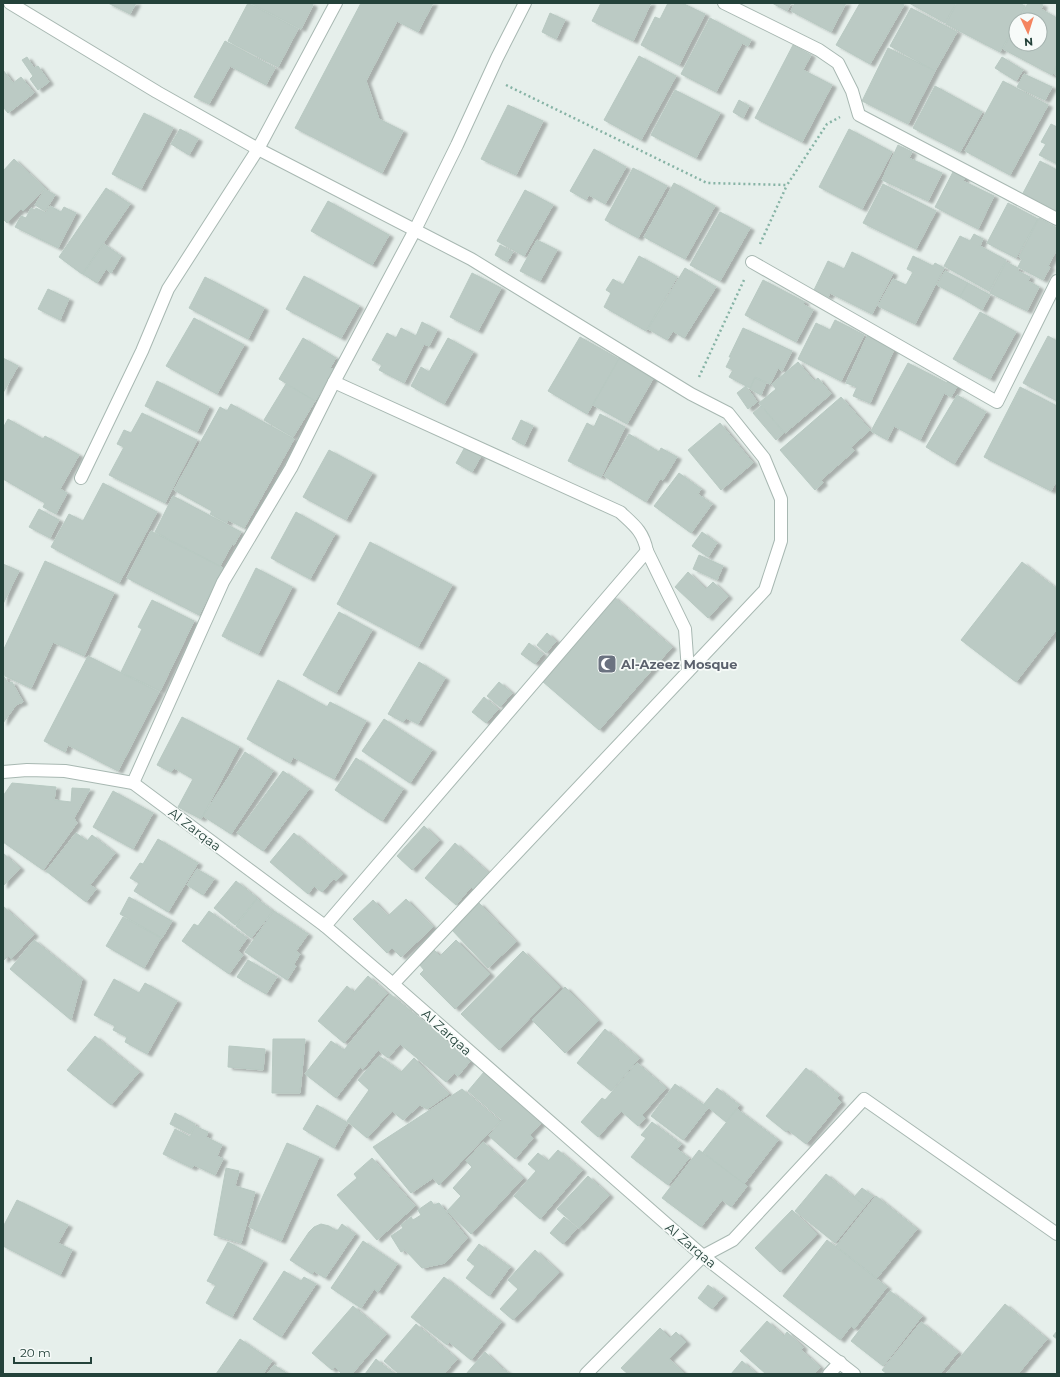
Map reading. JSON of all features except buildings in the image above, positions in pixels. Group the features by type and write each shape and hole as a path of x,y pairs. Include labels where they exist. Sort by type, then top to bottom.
{"street":[{"path":"10,3 158,92 258,149 472,259 691,394 726,412 764,458 781,499 781,540 765,590 393,984"},
{"path":"81,478 142,352 168,289 258,149 336,3"},
{"path":"133,783 223,582 291,468 334,382 415,230 457,145 488,76 525,3"},
{"path":"724,3 820,50 838,63 852,91 859,115 1057,219"},
{"path":"752,262 997,402 1057,281"},
{"path":"334,382 620,512 638,529 645,539 647,551 685,629 688,671"},
{"path":"325,926 647,551"},
{"name":"Al Zarqaa","path":"3,772 27,770 65,771 133,783 325,926 703,1256 854,1374"},
{"path":"587,1374 703,1256 733,1240 864,1099 1057,1234"},
{"path":"829,1374 840,1362"}],"path":[{"path":"488,76 707,183 787,185"},
{"path":"691,394 787,185 827,124 848,112 859,115"}],"place":[{"name":"Al-Azeez Mosque","path":"607,664"}]}
